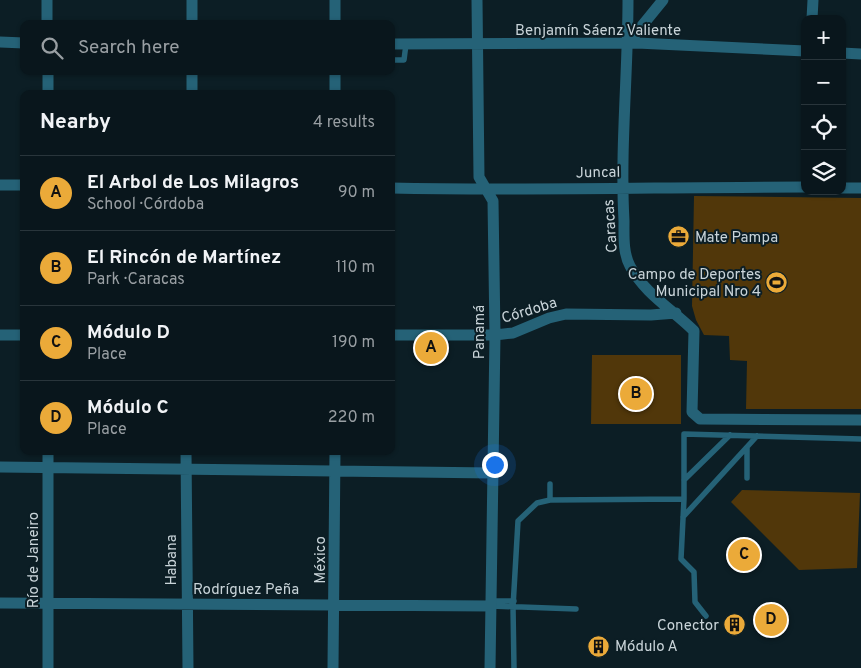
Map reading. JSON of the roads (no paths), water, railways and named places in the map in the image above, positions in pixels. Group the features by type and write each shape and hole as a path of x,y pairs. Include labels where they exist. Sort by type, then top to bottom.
{"street":[{"path":"47,0 47,20"},
{"path":"192,0 192,20"},
{"path":"335,0 336,20"},
{"name":"Panamá","path":"477,0 478,177 493,201 495,335 490,668"},
{"name":"Caracas","path":"628,0 622,187 625,252 628,264 645,287 676,312 694,330 692,412 700,419 861,420"},
{"path":"628,43 663,0"},
{"path":"812,0 812,15"},
{"path":"0,42 20,43"},
{"name":"Benjamín Sáenz Valiente","path":"395,44 628,43 801,51"},
{"path":"846,53 861,54"},
{"path":"48,75 48,90"},
{"path":"192,75 192,90"},
{"path":"335,75 335,90"},
{"path":"0,186 20,185"},
{"name":"Juncal","path":"395,188 486,190 622,187 801,187"},
{"path":"846,188 861,188"},
{"name":"Córdoba","path":"395,335 495,335 513,333 549,318 566,314 651,315 676,312"},
{"path":"0,335 20,335"},
{"name":"Río de Janeiro","path":"48,455 48,668"},
{"name":"Habana","path":"186,455 188,668"},
{"name":"México","path":"333,668 335,455"},
{"path":"0,467 492,473"},
{"name":"Rodríguez Peña","path":"0,603 491,604"}],"lane":[{"path":"395,60 404,60 406,44"},
{"path":"706,616 695,602 694,572 681,559 684,500 684,434 861,439"},
{"path":"684,480 730,435"},
{"path":"683,517 758,436"},
{"path":"747,448 747,478"},
{"path":"550,484 550,500"},
{"path":"514,668 514,604 518,521 537,503 564,498 684,500"},
{"path":"491,604 576,609"}],"place":[{"name":"Mate Pampa","path":"679,237"},
{"name":"Campo de Deportes Municipal Nro 4","path":"777,283"},
{"name":"El Arbol de Los Milagros","path":"431,348"},
{"name":"El Rincón de Martínez","path":"636,394"},
{"name":"Módulo D","path":"744,555"},
{"name":"Módulo C","path":"771,620"},
{"name":"Conector","path":"735,625"},
{"name":"Módulo A","path":"599,646"}]}
